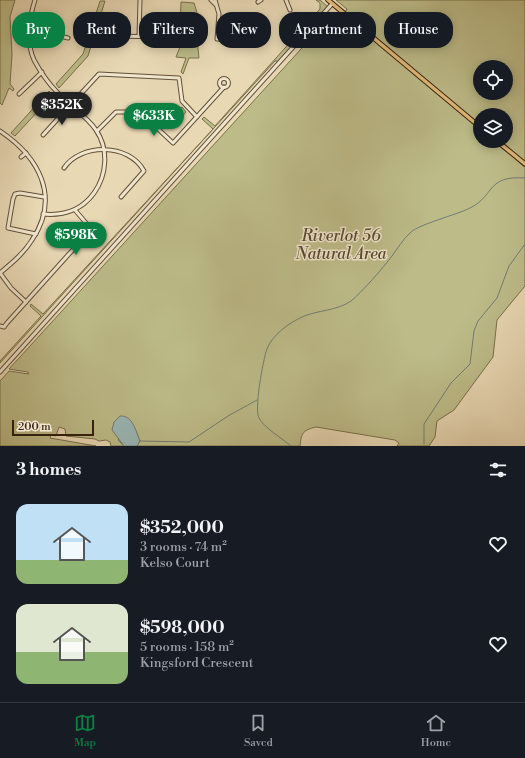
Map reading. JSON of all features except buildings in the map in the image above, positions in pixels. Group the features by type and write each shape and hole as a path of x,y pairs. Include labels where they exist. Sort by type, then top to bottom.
{"main road":[{"path":"328,0 473,121"},
{"path":"506,148 525,164"}],"street":[{"path":"32,12 35,0"},
{"path":"131,36 138,36 140,0"},
{"path":"211,0 216,5"},
{"path":"215,0 218,12"},
{"path":"286,0 290,10"},
{"path":"0,372 332,4"},
{"path":"32,48 32,52 42,72 58,93 96,131 104,151 104,170 98,187 86,202 75,210 61,214 43,214"},
{"path":"19,94 42,72"},
{"path":"43,135 99,74 180,78 182,101 197,117"},
{"path":"96,131 116,112 132,112 142,114 173,142 224,87"},
{"path":"0,132 18,143 41,176 44,198 43,214 36,234 15,260 0,273 11,288 26,302"},
{"path":"64,168 79,154 104,151 117,151 126,154 144,172 121,197"},
{"path":"21,157 26,153"},
{"path":"36,234 8,228 13,199 15,194 20,193 44,198"},
{"path":"0,326 4,327 74,248 92,230 75,210"}],"green space":[{"path":"0,0 15,0 10,17 12,54 10,84 14,89 13,91 9,88 2,105 0,103"},
{"path":"316,0 320,0 328,7 323,12 317,12 320,9 320,3"},
{"name":"Riverlot 56 Natural Area","path":"336,0 525,0 525,286 497,320 493,357 454,410 437,421 435,437 429,446 397,446 399,443 395,440 316,427 305,431 301,438 300,446 137,446 140,441 132,423 118,440 124,446 111,446 110,442 106,440 99,441 95,439 66,436 65,429 59,427 56,436 51,435 50,438 96,446 0,446 0,381 9,371 29,374 28,372 9,369 302,48 376,48 376,12 345,12 347,9"},
{"path":"100,1 105,1 102,12 96,12"},
{"path":"181,2 194,3 197,12 181,12"},
{"path":"85,48 90,48 88,56 59,88 56,84 83,54"},
{"path":"180,48 198,48 199,58 189,58 183,74 181,72 186,58 176,57"},
{"path":"285,48 291,48 279,61 275,61 0,363 0,361 41,316 30,306 31,304 43,314 213,129 202,119 204,117 215,126"},
{"path":"49,91 53,95 15,136 11,133"},
{"path":"182,107 186,112 177,122 170,116"}],"water":[{"path":"120,416 124,416 131,421 140,441 137,446 124,446 112,430 114,422"}],"waterway":[{"path":"291,446 261,422 258,413 258,395 263,363 269,344 277,334 302,317 340,307 351,301 378,273 411,232 470,208 484,198 492,187 503,180 525,178"},
{"path":"424,444 424,424 451,383 470,364 474,331 478,321 497,298 509,266 525,244"},
{"path":"140,441 189,442 228,416 257,400"}]}
